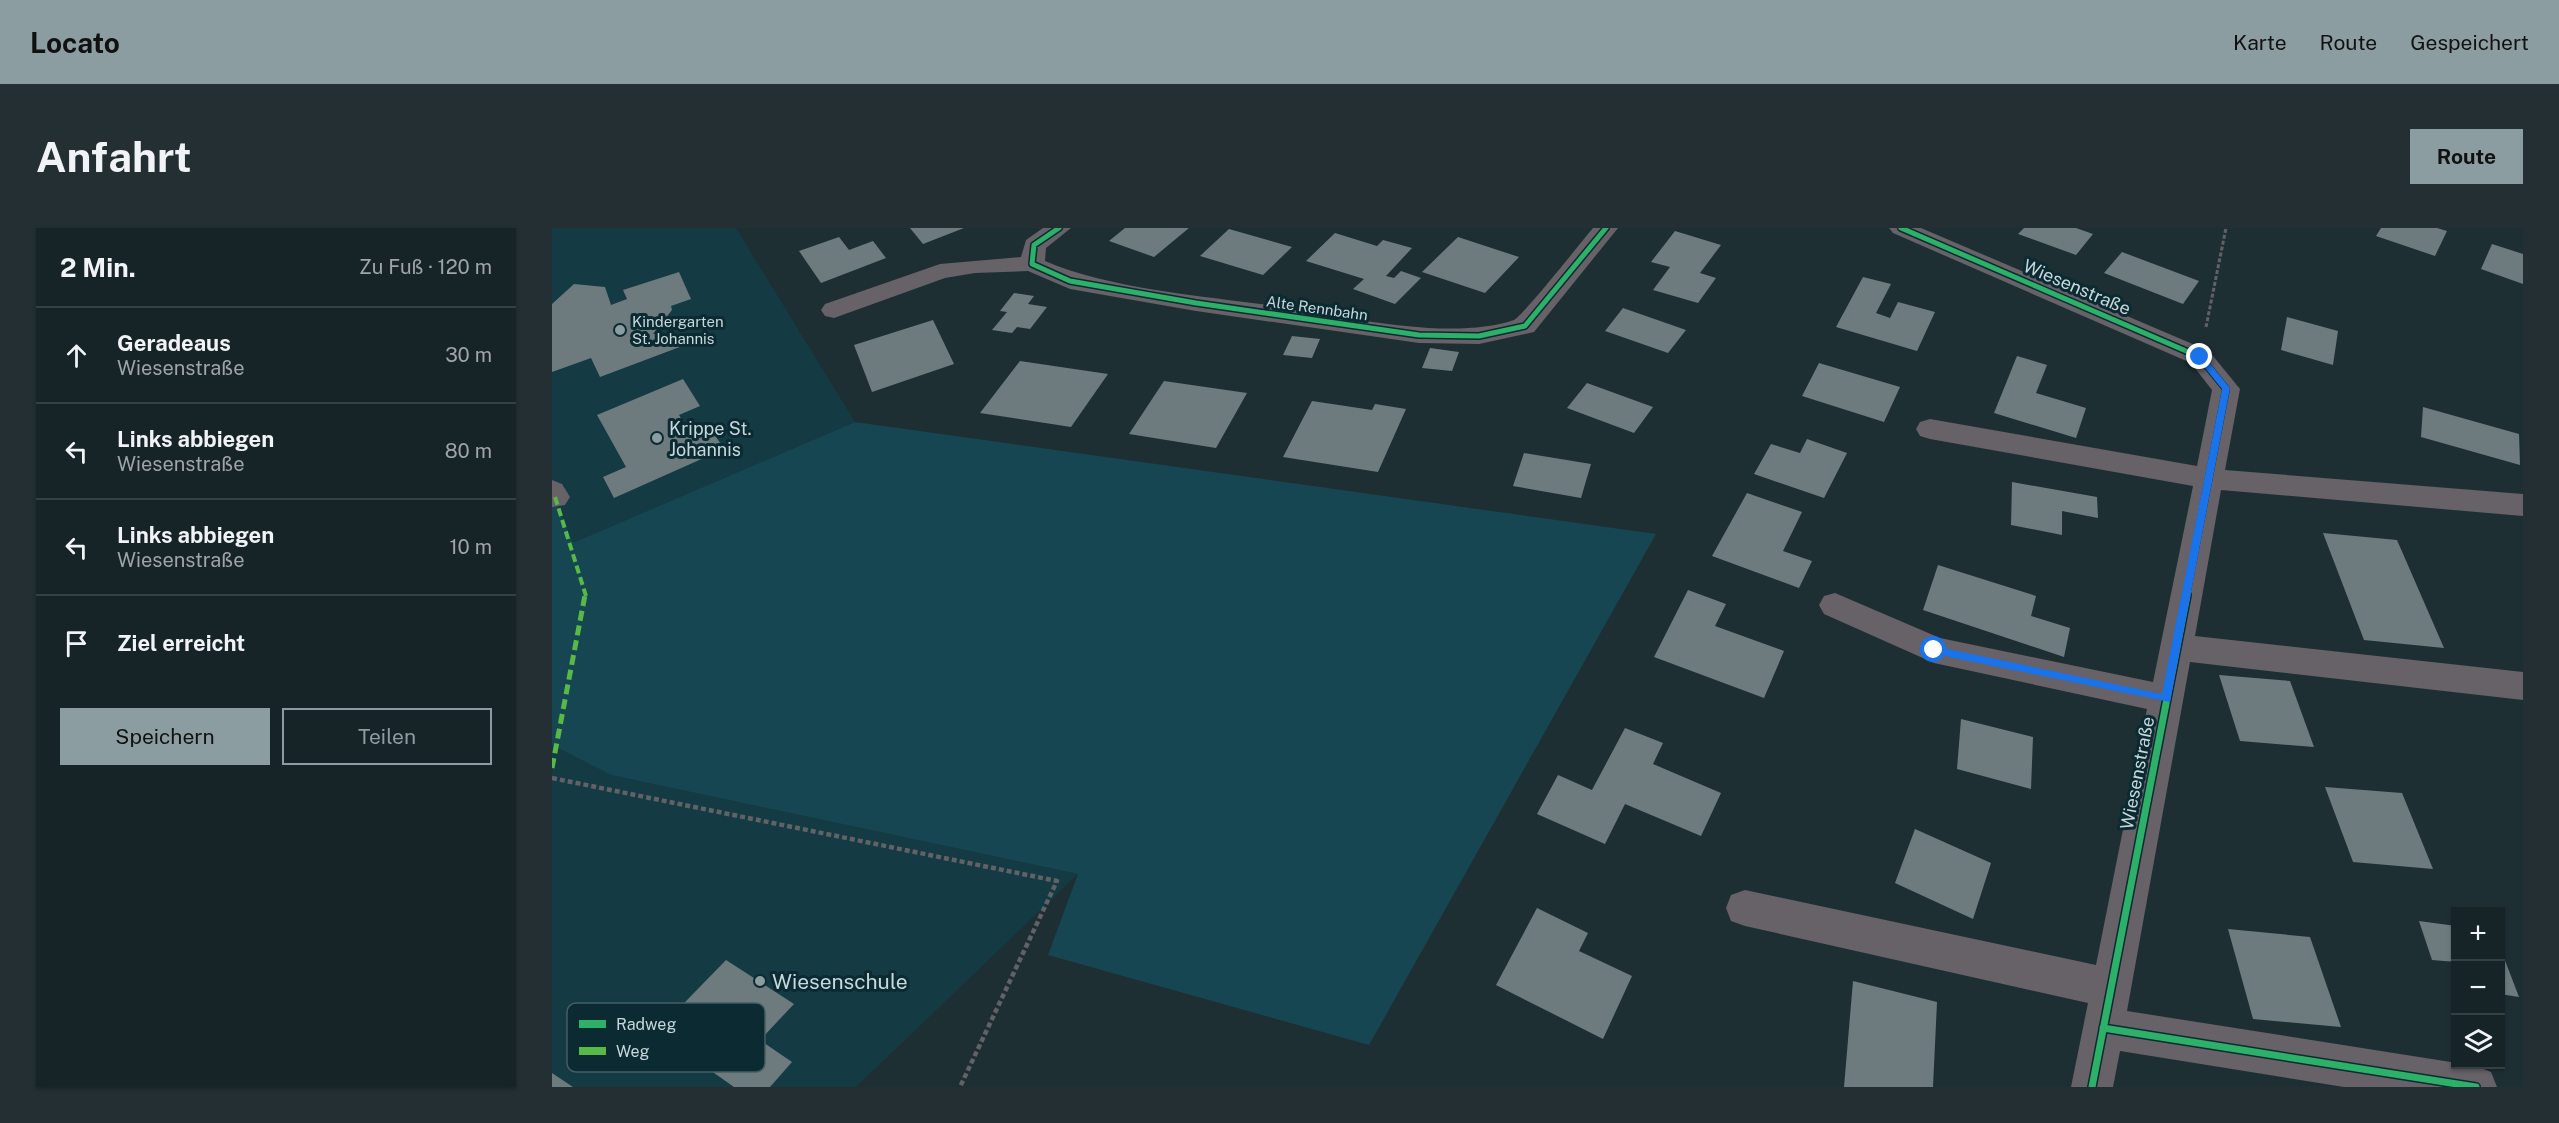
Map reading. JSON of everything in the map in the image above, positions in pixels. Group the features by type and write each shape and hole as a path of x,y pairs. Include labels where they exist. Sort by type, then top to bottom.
{"street":[{"path":"1032,264 1035,245 1059,228"},
{"name":"Alte Rennbahn","path":"834,310 940,271 975,266 1032,264 1070,281 1196,303 1419,335 1479,336 1525,326 1606,228"},
{"name":"Wiesenstraße","path":"1901,228 2200,357 2226,388 2092,1087"},
{"path":"1930,429 2209,479 2523,505"},
{"name":"Wiesenstraße","path":"1835,605 1934,650 2166,699"},
{"path":"2176,647 2523,686"},
{"path":"1745,908 2111,988"},
{"path":"2103,1029 2476,1087"}],"path":[{"path":"2200,357 2226,228"},
{"path":"552,778 1057,881 960,1087"}],"shaded area":[{"path":"552,228 736,228 855,422 573,544 552,491"},
{"path":"855,422 1656,534 1369,1045 1048,955 1078,874 611,775 552,745 552,491 573,543"},
{"name":"Wiesenschule","path":"552,745 611,775 1078,874 856,1087 552,1087"}],"building":[{"path":"910,228 964,228 923,244"},
{"path":"1125,228 1189,228 1154,257 1109,241"},
{"path":"2024,228 2076,228 2093,234 2076,255 2018,234"},
{"path":"2381,228 2437,228 2447,231 2435,256 2376,236"},
{"path":"1229,229 1292,247 1263,275 1200,256"},
{"path":"1675,231 1721,245 1700,273 1716,278 1698,303 1653,290 1670,267 1651,262"},
{"path":"1335,233 1377,246 1383,240 1412,248 1386,276 1394,278 1401,271 1421,278 1395,304 1353,289 1364,279 1306,261"},
{"path":"839,237 849,250 873,241 886,258 821,283 799,251"},
{"path":"1458,237 1519,257 1485,293 1422,272"},
{"path":"2492,244 2523,254 2523,284 2481,269"},
{"path":"2122,252 2199,281 2183,304 2104,273"},
{"path":"679,272 691,299 671,306 672,310 653,334 689,334 693,342 600,377 591,358 552,372 552,304 574,284 605,287 611,305 627,299 623,290"},
{"path":"1863,277 1891,284 1876,313 1890,318 1898,302 1935,312 1917,351 1836,327"},
{"path":"1014,293 1034,296 1028,304 1047,307 1030,329 1017,327 1012,333 992,330 1007,312 1000,311"},
{"path":"1623,308 1686,330 1668,353 1605,331"},
{"path":"2287,317 2338,331 2333,365 2281,350"},
{"path":"933,320 954,364 872,392 854,345"},
{"path":"1292,336 1320,339 1312,358 1283,355"},
{"path":"1430,348 1459,352 1452,371 1422,368"},
{"path":"2017,356 2047,365 2036,393 2086,408 2076,438 1994,413"},
{"path":"1020,361 1108,374 1071,427 980,413"},
{"path":"1819,363 1900,387 1884,422 1802,396"},
{"path":"683,379 700,406 679,415 689,431 707,423 724,449 614,498 603,477 626,467 597,415"},
{"path":"1164,381 1247,393 1216,448 1129,434"},
{"path":"1587,383 1653,407 1634,433 1567,408"},
{"path":"1312,401 1372,410 1375,404 1406,409 1378,472 1283,457"},
{"path":"2423,407 2519,434 2520,465 2421,437"},
{"path":"1807,439 1847,453 1824,498 1754,474 1771,444 1800,453"},
{"path":"1524,453 1591,464 1581,498 1513,486"},
{"path":"2012,482 2097,497 2098,518 2062,511 2062,535 2011,525"},
{"path":"1747,493 1802,512 1783,551 1812,561 1799,588 1712,556"},
{"path":"2323,533 2397,540 2444,648 2364,640"},
{"path":"1938,565 2036,596 2031,616 2070,628 2064,657 1923,610"},
{"path":"1688,590 1726,604 1715,626 1784,651 1764,698 1654,657"},
{"path":"2219,675 2290,681 2314,747 2240,741"},
{"path":"1961,719 2033,737 2031,789 1957,769"},
{"path":"1625,728 1663,743 1653,764 1721,793 1701,836 1625,804 1605,844 1537,814 1558,775 1592,790"},
{"path":"2325,787 2402,793 2433,869 2353,862"},
{"path":"1915,829 1991,863 1973,919 1895,883"},
{"path":"1537,908 1588,933 1579,951 1632,976 1603,1039 1496,985"},
{"path":"2419,921 2451,925 2451,962 2432,960"},
{"path":"2228,929 2310,937 2341,1027 2253,1019"},
{"path":"726,960 794,1004 765,1035 765,1003 684,1003"},
{"path":"2505,960 2519,997 2505,995"},
{"path":"1853,981 1937,1002 1933,1087 1844,1087"},
{"path":"765,1043 792,1062 770,1087 734,1087 713,1072 765,1072"},
{"path":"552,1073 573,1087 552,1087"}],"marked path":[{"path":"552,768 586,597 555,497"}],"cycle path":[{"path":"1059,228 1034,245 1032,264 1070,281 1196,303 1419,335 1479,336 1525,326 1606,228"},
{"path":"1901,228 2200,357 2226,389 2092,1087"},
{"path":"2103,1028 2476,1087"}],"place":[{"name":"Kindergarten St. Johannis","path":"620,330"},
{"name":"Krippe St. Johannis","path":"657,438"},
{"name":"Wiesenschule","path":"760,981"}],"route":[{"path":"1934,650 2166,699 2226,388 2200,357"}]}
